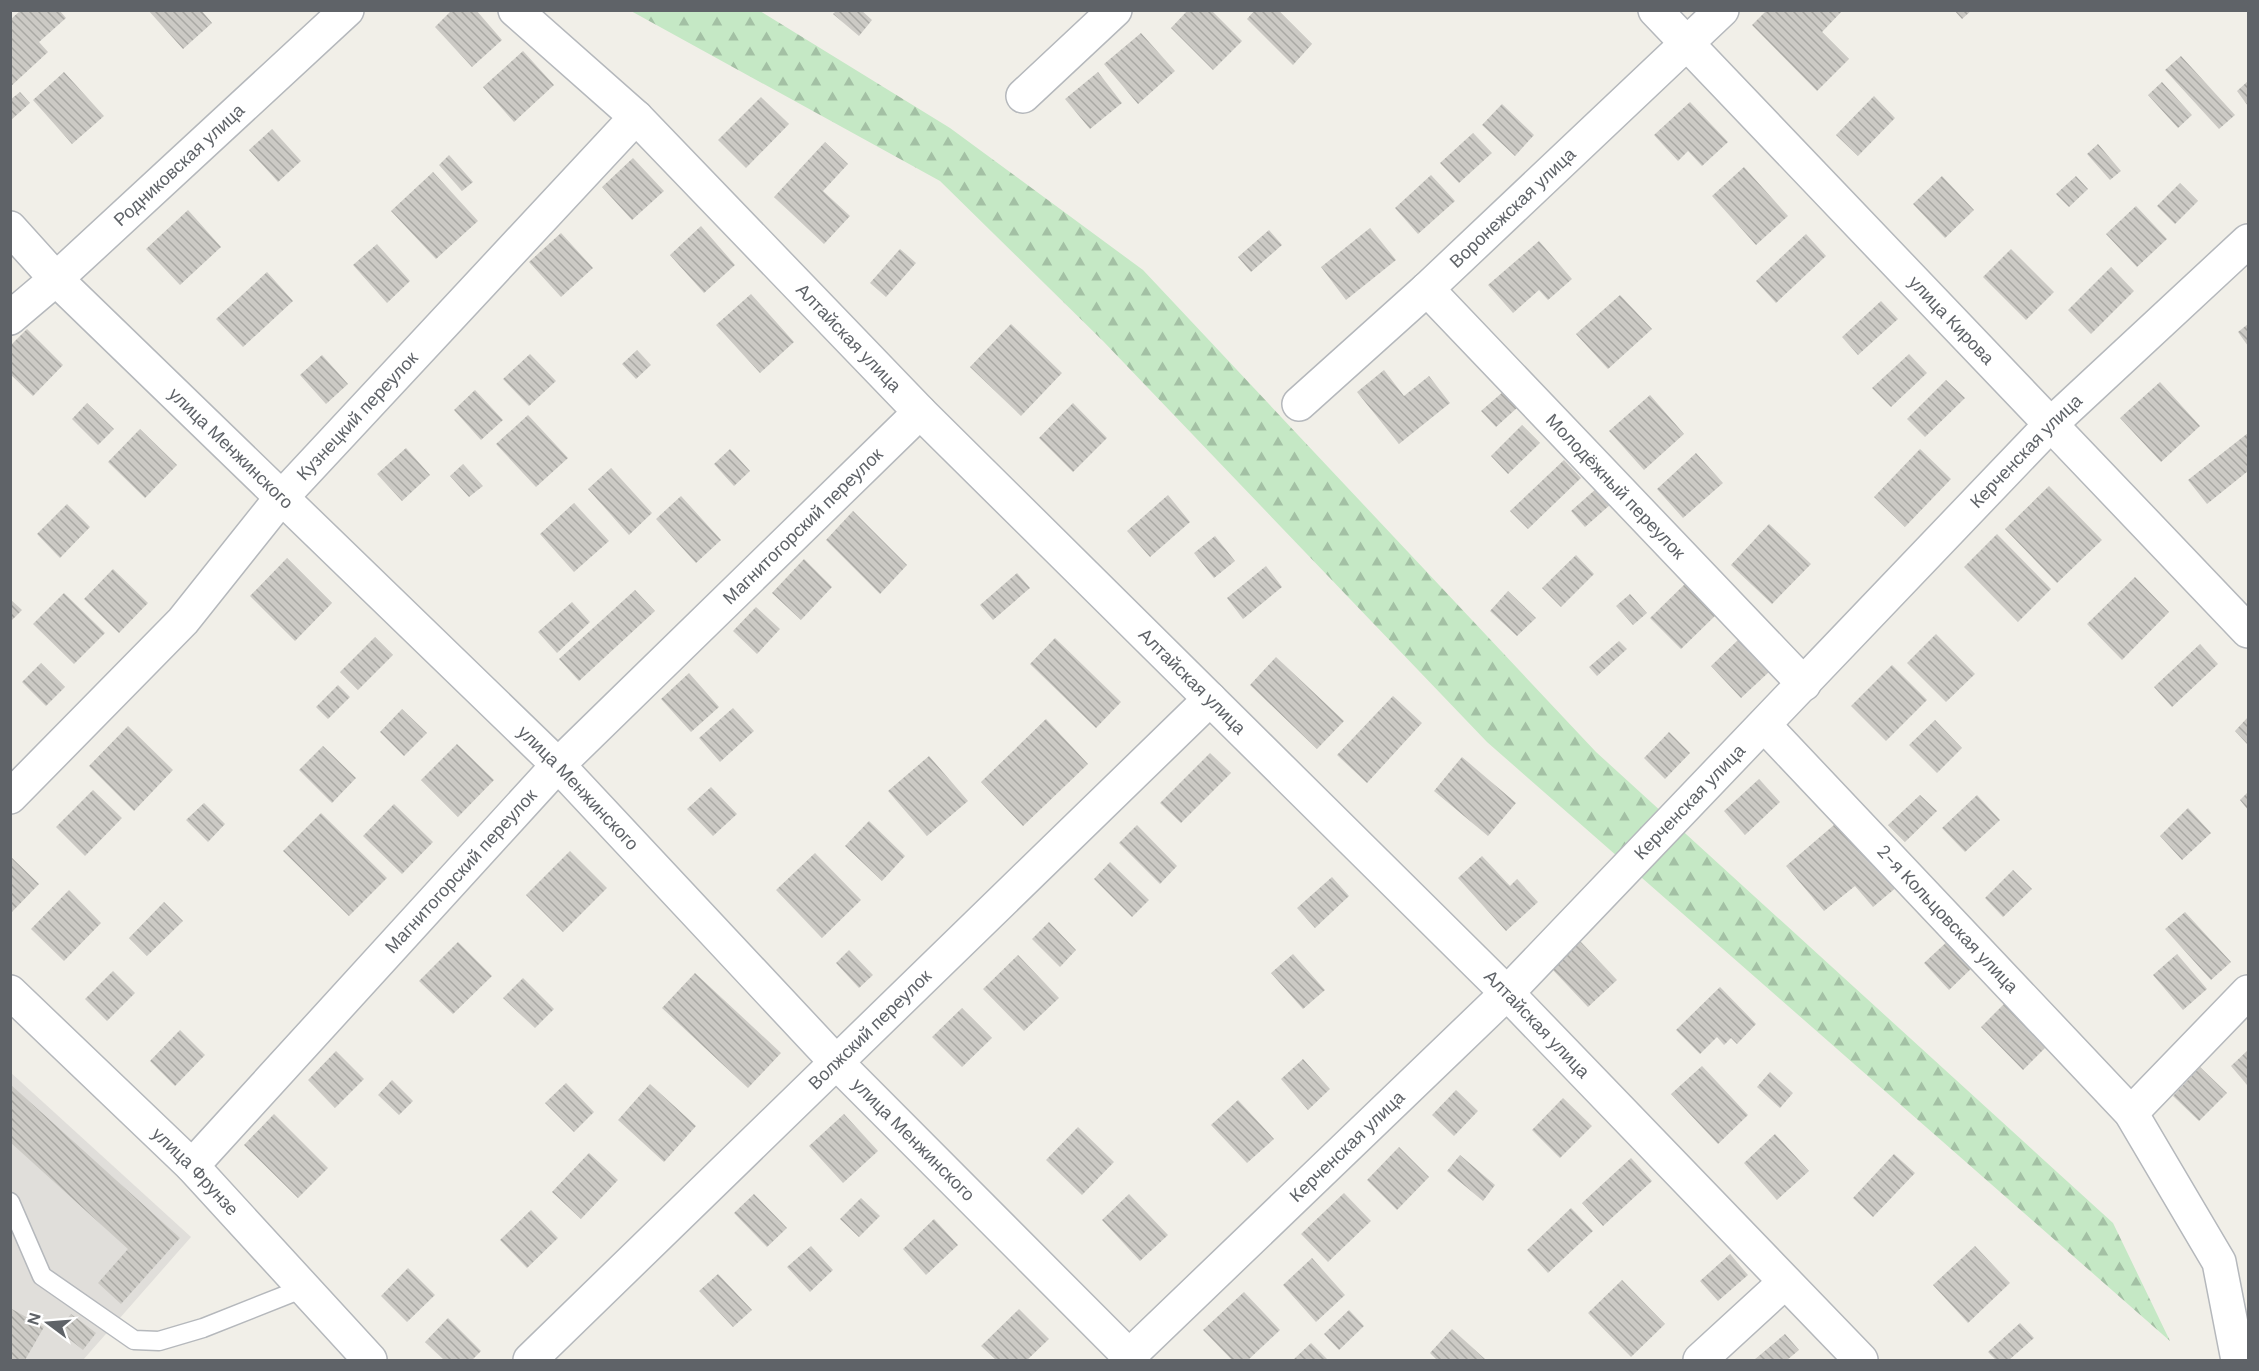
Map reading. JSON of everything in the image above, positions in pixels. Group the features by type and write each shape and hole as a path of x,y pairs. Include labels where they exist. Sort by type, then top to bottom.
{"street":[{"name":"Родниковская улица","path":"10,318 56,279 347,10"},
{"name":"Алтайская улица","path":"515,10 636,117 920,412 1507,993 1861,1360"},
{"path":"1023,96 1115,10"},
{"name":"улица Кирова","path":"1655,10 2248,631"},
{"name":"Воронежская улица","path":"1299,404 1427,290 1688,45 1722,10"},
{"name":"Кузнецкий переулок","path":"10,797 183,621 281,498 636,117"},
{"name":"улица Менжинского","path":"10,228 56,279 558,765 837,1063 1129,1359"},
{"name":"Керченская улица","path":"1129,1359 1507,993 2051,424 2248,241"},
{"name":"Молодёжный переулок","path":"1427,290 1804,684"},
{"name":"Магнитогорский переулок","path":"192,1166 558,765 920,412"},
{"name":"Волжский переулок","path":"530,1360 1210,699"},
{"name":"2-я Кольцовская улица","path":"1764,725 2131,1113 2219,1262 2238,1360"},
{"name":"улица Фрунзе","path":"10,992 192,1166 370,1360"},
{"path":"2131,1113 2248,992"},
{"path":"1700,1360 1785,1282"}],"lane":[{"path":"10,1202 18,1235 42,1276 134,1340 159,1341 170,1338 304,1288"}],"shaded area":[{"path":"10,1072 191,1237 83,1360 11,1360"}],"green space":[{"path":"631,11 760,11 950,128 1143,270 1596,752 2113,1223 2170,1341 1487,742 1103,341 940,181"}],"building":[{"path":"21,10 59,10 66,18 39,42 48,52 10,87 10,20"},
{"path":"148,10 201,10 212,23 183,49"},
{"path":"452,10 476,10 502,40 472,67 435,27"},
{"path":"837,10 861,10 872,20 859,36 833,14"},
{"path":"1188,10 1211,10 1242,41 1213,70 1171,28"},
{"path":"1255,10 1278,10 1312,44 1293,65 1247,19"},
{"path":"1767,10 1843,10 1822,32 1849,59 1817,91 1752,25"},
{"path":"1954,10 1972,10 1962,19"},
{"path":"1141,33 1175,71 1138,104 1104,64"},
{"path":"523,51 554,85 514,122 483,87"},
{"path":"2181,56 2235,115 2219,129 2165,70"},
{"path":"64,72 104,116 72,144 33,100"},
{"path":"1098,72 1122,103 1090,129 1065,99"},
{"path":"2248,81 2248,106 2237,91"},
{"path":"2162,82 2192,115 2178,128 2148,95"},
{"path":"20,92 30,103 10,121 10,100"},
{"path":"1874,96 1895,118 1858,156 1836,135"},
{"path":"761,97 789,124 746,168 718,140"},
{"path":"1690,102 1728,142 1702,166 1688,151 1678,161 1654,135"},
{"path":"1502,104 1534,135 1515,156 1482,125"},
{"path":"272,129 301,161 278,182 249,150"},
{"path":"1473,133 1492,153 1459,183 1440,163"},
{"path":"825,142 848,164 823,191 850,216 824,244 774,197"},
{"path":"2098,144 2121,171 2110,180 2087,154"},
{"path":"449,155 473,182 462,191 439,165"},
{"path":"633,158 664,191 632,220 602,187"},
{"path":"1744,167 1788,216 1756,245 1712,196"},
{"path":"433,172 478,221 436,259 391,211"},
{"path":"1431,175 1455,201 1418,234 1395,208"},
{"path":"1942,176 1974,210 1945,238 1913,204"},
{"path":"2076,176 2088,189 2069,207 2056,194"},
{"path":"2180,183 2198,201 2175,224 2157,206"},
{"path":"2136,206 2167,239 2137,267 2106,234"},
{"path":"188,210 221,247 180,285 146,249"},
{"path":"701,226 735,265 704,293 670,255"},
{"path":"1370,228 1396,260 1346,300 1321,267"},
{"path":"1269,230 1282,245 1251,272 1238,257"},
{"path":"561,233 593,268 561,297 529,262"},
{"path":"1806,234 1826,256 1776,303 1756,281"},
{"path":"1539,241 1572,279 1548,300 1539,290 1513,313 1488,285"},
{"path":"377,244 410,281 387,303 353,265"},
{"path":"900,249 916,263 886,297 870,283"},
{"path":"2011,249 2054,292 2026,320 1983,277"},
{"path":"2111,267 2134,291 2091,334 2068,310"},
{"path":"267,272 293,301 243,347 216,319"},
{"path":"751,294 794,342 760,373 716,325"},
{"path":"1620,295 1652,329 1608,369 1576,334"},
{"path":"1881,301 1898,319 1858,355 1842,337"},
{"path":"1011,324 1062,373 1021,416 970,367"},
{"path":"2248,324 2248,346 2238,332"},
{"path":"27,329 63,365 33,396 10,374 10,346"},
{"path":"637,350 651,365 636,379 622,364"},
{"path":"530,354 556,381 529,406 503,379"},
{"path":"1909,354 1927,373 1891,407 1872,388"},
{"path":"322,355 348,384 326,404 300,375"},
{"path":"1384,370 1404,396 1429,376 1450,403 1399,444 1357,392"},
{"path":"1946,380 1965,398 1925,437 1907,419"},
{"path":"2160,382 2200,426 2161,462 2120,418"},
{"path":"475,390 503,420 481,440 454,410"},
{"path":"1504,391 1518,407 1496,427 1481,411"},
{"path":"1650,395 1684,434 1644,470 1609,431"},
{"path":"87,403 114,429 98,445 72,419"},
{"path":"1073,403 1107,438 1073,472 1039,438"},
{"path":"528,415 568,458 536,487 496,444"},
{"path":"1522,425 1540,443 1508,474 1491,456"},
{"path":"140,429 177,465 145,498 108,462"},
{"path":"2248,433 2248,471 2207,504 2188,480"},
{"path":"406,448 430,475 402,501 377,474"},
{"path":"730,449 750,471 734,486 714,464"},
{"path":"1920,449 1951,479 1905,527 1874,497"},
{"path":"1696,453 1723,483 1683,518 1657,489"},
{"path":"1564,460 1581,478 1528,529 1510,511"},
{"path":"463,464 483,486 469,497 450,476"},
{"path":"611,468 652,513 629,535 588,489"},
{"path":"2049,486 2102,540 2057,583 2005,529"},
{"path":"1597,488 1611,504 1585,527 1571,511"},
{"path":"1168,495 1190,522 1150,557 1127,531"},
{"path":"681,496 721,540 696,563 656,519"},
{"path":"574,503 609,541 574,572 540,534"},
{"path":"67,504 90,527 60,558 37,534"},
{"path":"853,511 907,565 880,594 826,540"},
{"path":"1769,524 1811,564 1772,604 1731,565"},
{"path":"1997,534 2051,589 2018,622 1964,567"},
{"path":"1215,536 1235,561 1214,578 1194,553"},
{"path":"1576,555 1594,574 1561,607 1542,588"},
{"path":"287,558 332,603 295,641 250,596"},
{"path":"804,559 832,587 801,620 772,593"},
{"path":"1266,566 1282,587 1243,619 1227,598"},
{"path":"113,569 148,603 119,633 84,599"},
{"path":"1017,573 1030,588 993,620 980,605"},
{"path":"2135,577 2169,612 2122,660 2087,624"},
{"path":"1686,583 1717,614 1681,649 1650,618"},
{"path":"635,590 655,611 579,681 559,659"},
{"path":"1508,591 1536,618 1517,636 1490,611"},
{"path":"64,593 105,633 74,664 33,624"},
{"path":"1630,594 1647,613 1633,625 1616,606"},
{"path":"10,599 22,610 10,622"},
{"path":"572,602 590,622 557,653 538,632"},
{"path":"756,607 780,629 757,654 733,631"},
{"path":"1936,634 1975,674 1946,702 1907,663"},
{"path":"375,637 393,655 358,690 340,672"},
{"path":"1055,638 1121,702 1096,728 1030,664"},
{"path":"1738,640 1769,672 1741,698 1711,666"},
{"path":"1619,641 1627,649 1597,676 1589,667"},
{"path":"2200,644 2218,664 2172,707 2154,687"},
{"path":"1276,657 1344,721 1317,749 1250,685"},
{"path":"41,663 65,687 46,706 22,682"},
{"path":"1892,665 1927,700 1886,741 1851,706"},
{"path":"689,673 719,707 691,732 661,699"},
{"path":"338,685 350,697 328,719 316,707"},
{"path":"1393,696 1422,723 1367,783 1337,755"},
{"path":"733,708 754,731 720,762 699,738"},
{"path":"402,709 427,733 404,756 380,732"},
{"path":"2248,717 2248,745 2235,731"},
{"path":"1046,719 1088,764 1023,826 981,782"},
{"path":"1935,720 1962,748 1937,773 1909,745"},
{"path":"128,726 173,770 134,811 89,766"},
{"path":"1669,732 1690,753 1665,779 1644,758"},
{"path":"457,744 494,780 458,817 421,780"},
{"path":"323,746 356,778 332,803 299,770"},
{"path":"1210,753 1231,773 1181,823 1160,803"},
{"path":"929,756 968,801 927,836 888,791"},
{"path":"1462,757 1516,803 1488,836 1434,791"},
{"path":"1759,779 1780,802 1745,835 1724,811"},
{"path":"711,787 737,814 713,836 687,809"},
{"path":"93,790 122,818 85,856 56,827"},
{"path":"2248,792 2248,810 2240,800"},
{"path":"1920,795 1937,811 1905,842 1888,825"},
{"path":"1977,795 2000,820 1965,852 1942,828"},
{"path":"204,803 225,824 208,842 186,820"},
{"path":"394,804 433,842 402,874 363,836"},
{"path":"2188,808 2211,833 2182,860 2160,836"},
{"path":"321,813 387,878 349,916 283,851"},
{"path":"1841,819 1898,886 1873,907 1855,886 1824,911 1786,866"},
{"path":"869,821 905,856 882,881 845,846"},
{"path":"1137,825 1177,866 1160,884 1119,843"},
{"path":"570,851 607,888 563,932 526,895"},
{"path":"815,853 861,900 822,938 776,890"},
{"path":"10,856 39,884 10,914"},
{"path":"1482,856 1510,886 1517,879 1538,902 1506,931 1458,878"},
{"path":"1110,862 1149,900 1132,917 1094,879"},
{"path":"2013,870 2032,889 2003,917 1985,898"},
{"path":"1332,877 1349,896 1315,928 1297,908"},
{"path":"69,890 101,923 64,961 31,929"},
{"path":"164,902 183,921 147,956 129,938"},
{"path":"2185,912 2231,962 2211,980 2165,929"},
{"path":"1049,922 1076,950 1060,967 1032,939"},
{"path":"1950,939 1974,966 1949,990 1924,963"},
{"path":"1580,941 1617,980 1588,1007 1552,969"},
{"path":"458,942 492,976 453,1014 419,981"},
{"path":"849,950 873,975 859,988 836,963"},
{"path":"1293,954 1325,990 1303,1009 1271,973"},
{"path":"2177,954 2207,989 2183,1010 2153,975"},
{"path":"1018,955 1059,998 1024,1031 983,989"},
{"path":"113,971 135,993 107,1021 85,999"},
{"path":"695,973 781,1053 748,1088 662,1008"},
{"path":"523,978 554,1009 535,1028 503,998"},
{"path":"1720,987 1756,1024 1737,1044 1731,1038 1724,1045 1717,1037 1700,1054 1676,1030"},
{"path":"2008,1000 2050,1043 2023,1070 1981,1027"},
{"path":"962,1008 992,1038 962,1067 932,1037"},
{"path":"180,1030 205,1055 175,1086 150,1061"},
{"path":"2248,1050 2248,1086 2231,1066"},
{"path":"336,1051 364,1079 335,1108 308,1080"},
{"path":"1303,1059 1330,1089 1308,1110 1281,1079"},
{"path":"1702,1066 1748,1115 1718,1144 1671,1094"},
{"path":"2200,1067 2227,1093 2199,1121 2173,1096"},
{"path":"1770,1072 1793,1093 1780,1108 1757,1087"},
{"path":"392,1080 413,1101 399,1115 378,1095"},
{"path":"566,1083 594,1112 574,1132 545,1103"},
{"path":"10,1084 180,1238 121,1304 98,1283 128,1249 10,1142"},
{"path":"650,1084 696,1126 664,1162 618,1120"},
{"path":"1456,1090 1478,1111 1454,1136 1432,1115"},
{"path":"1563,1098 1592,1126 1560,1158 1532,1130"},
{"path":"1238,1100 1274,1139 1247,1163 1211,1125"},
{"path":"274,1114 328,1168 298,1198 244,1145"},
{"path":"844,1114 878,1151 843,1183 809,1146"},
{"path":"1078,1127 1114,1162 1082,1195 1046,1160"},
{"path":"1775,1134 1809,1171 1777,1200 1744,1163"},
{"path":"1399,1147 1429,1177 1397,1210 1367,1180"},
{"path":"589,1153 618,1180 581,1219 552,1192"},
{"path":"1894,1154 1915,1173 1873,1217 1853,1198"},
{"path":"1460,1155 1495,1185 1483,1201 1447,1171"},
{"path":"1631,1158 1652,1181 1603,1226 1582,1203"},
{"path":"1344,1193 1371,1221 1328,1262 1301,1234"},
{"path":"754,1194 787,1228 767,1247 734,1213"},
{"path":"1129,1194 1168,1235 1140,1261 1102,1220"},
{"path":"861,1198 880,1216 859,1237 840,1219"},
{"path":"1571,1208 1593,1231 1548,1273 1527,1250"},
{"path":"531,1210 558,1238 527,1268 500,1240"},
{"path":"934,1219 958,1245 926,1275 903,1249"},
{"path":"811,1246 833,1270 810,1292 787,1267"},
{"path":"1975,1246 2010,1283 1968,1323 1933,1285"},
{"path":"1730,1254 1748,1275 1718,1301 1700,1281"},
{"path":"1312,1258 1345,1295 1316,1322 1283,1285"},
{"path":"408,1268 435,1295 407,1322 381,1296"},
{"path":"718,1274 752,1310 733,1327 699,1291"},
{"path":"1622,1280 1665,1324 1631,1357 1588,1313"},
{"path":"1244,1292 1280,1330 1248,1360 1232,1360 1203,1330"},
{"path":"10,1308 44,1327 25,1360 10,1360"},
{"path":"1019,1309 1049,1339 1027,1360 996,1360 981,1346"},
{"path":"1349,1310 1364,1326 1339,1350 1324,1334"},
{"path":"71,1314 96,1333 83,1350 58,1330"},
{"path":"448,1318 481,1351 472,1360 444,1360 425,1342"},
{"path":"2020,1323 2034,1338 2009,1360 1996,1360 1988,1352"},
{"path":"1452,1329 1486,1360 1437,1360 1430,1353"},
{"path":"1785,1334 1799,1350 1787,1360 1754,1360"},
{"path":"1311,1343 1328,1360 1293,1360"}]}
